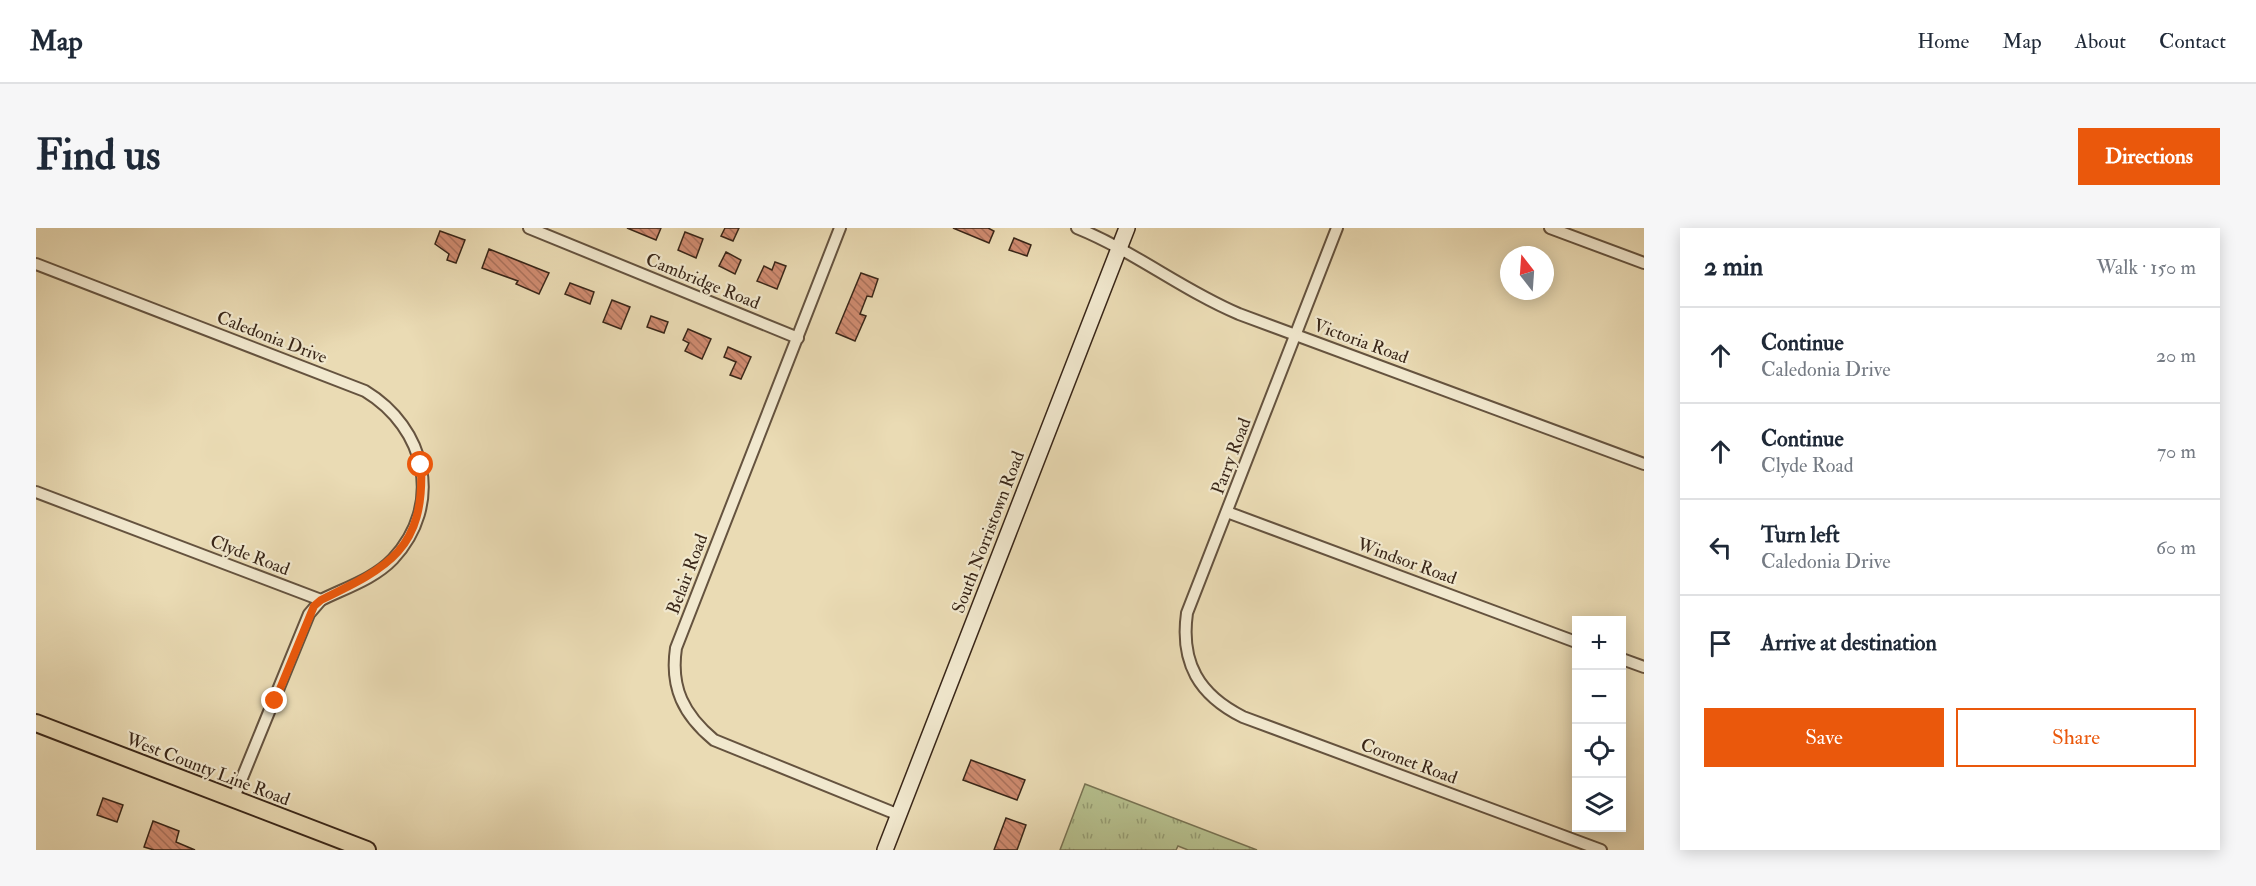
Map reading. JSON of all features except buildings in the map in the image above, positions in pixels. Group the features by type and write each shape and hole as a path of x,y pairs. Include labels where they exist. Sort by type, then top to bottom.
{"main road":[{"name":"West County Line Road","path":"36,723 367,850"}],"street":[{"name":"Cambridge Road","path":"529,228 798,338"},
{"name":"Belair Road","path":"840,228 676,648 674,675 677,692 692,718 714,740 899,815"},
{"name":"Victoria Road","path":"1077,228 1120,247 1217,304 1644,464"},
{"name":"South Norristown Road","path":"885,850 1127,228"},
{"name":"Parry Road","path":"1210,694 1197,678 1189,661 1185,631 1187,613 1337,228"},
{"path":"1550,228 1644,263"},
{"name":"Caledonia Drive","path":"36,264 365,391 382,402 402,421 415,445 421,465 422,484 418,509 410,535 392,560 372,576 321,600"},
{"name":"Clyde Road","path":"36,492 321,600"},
{"name":"Windsor Road","path":"1227,512 1572,641"},
{"path":"233,800 309,614 321,600"},
{"path":"1626,660 1644,667"},
{"name":"Coronet Road","path":"1210,694 1217,702 1243,717 1601,850"}],"green space":[{"path":"1085,784 1257,850 1188,850 1178,846 1176,850 1060,850"}],"route":[{"path":"275,701 314,606 321,600 372,576 392,560 404,545 416,519 420,502 421,465"}]}
